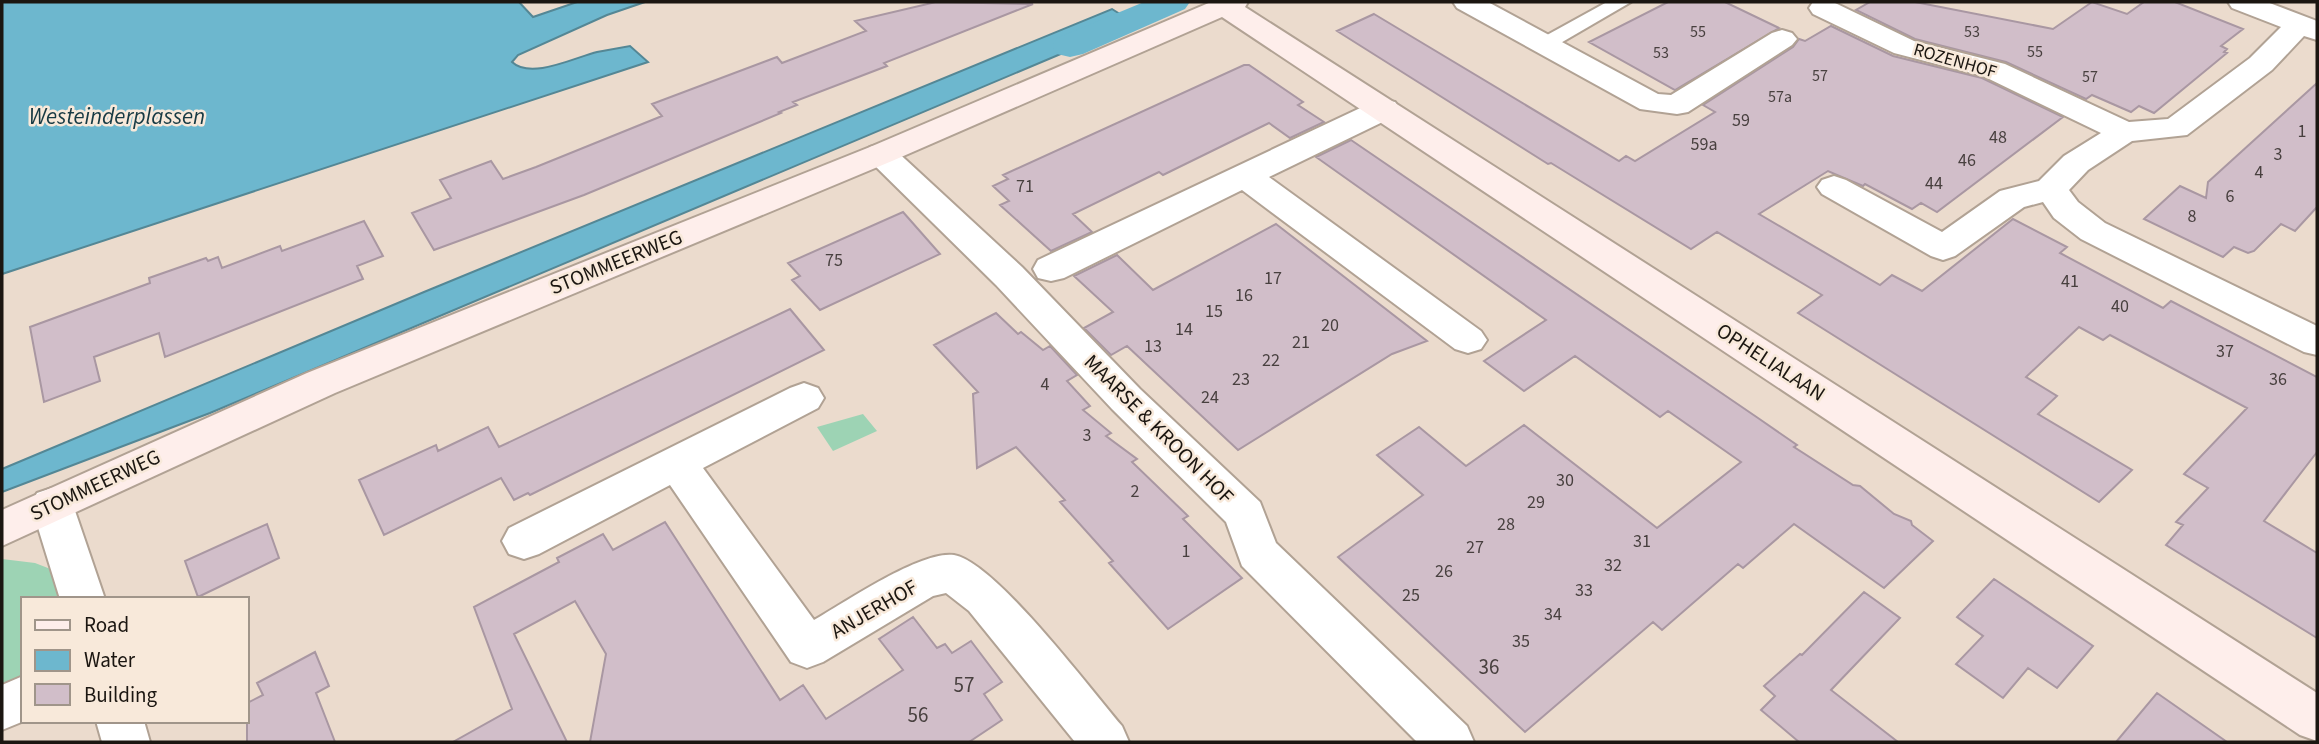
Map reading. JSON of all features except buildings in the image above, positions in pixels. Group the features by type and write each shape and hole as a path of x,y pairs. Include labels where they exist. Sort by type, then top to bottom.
{"main road":[{"name":"OPHELIALAAN","path":"1229,4 1384,109 2317,719"},
{"name":"STOMMEERWEG","path":"2,529 321,383 881,154 1229,4"}],"street":[{"path":"1467,2 1651,102 1677,104 1782,39"},
{"path":"2242,2 2309,27"},
{"name":"ROZENHOF","path":"1823,8 1904,47 1994,70 2124,132"},
{"name":"ROZENHOF","path":"2050,189 2076,163 2124,132 2176,128 2309,27"},
{"path":"1051,269 1384,109"},
{"name":"MAARSE & KROON HOF","path":"881,154 1009,276 1126,399 1245,514 1257,553 1450,742"},
{"path":"1245,176 1468,340"},
{"path":"1834,187 1943,248 2012,199 2050,189 2066,210 2093,231 2317,342"},
{"path":"524,541 804,398"},
{"name":"ANJERHOF","path":"677,463 807,648 922,580 952,573 985,597 1096,739"},
{"path":"52,505 82,597"},
{"path":"2,708 21,699"},
{"path":"121,723 126,742"}],"lane":[{"path":"1545,44 1621,2"}],"green space":[{"path":"863,414 877,431 833,451 817,427"},
{"path":"2,559 35,563 66,575 70,597 21,597 21,681 2,692"}],"water":[{"name":"Westeinderplassen","path":"2,2 519,2 533,17 577,2 645,2 607,15 518,55 512,62 530,69 542,68 597,52 630,46 648,62 2,274"},
{"path":"1112,9 1134,23 210,413 2,492 2,469"}],"waterway":[{"path":"1070,46 1173,2"}]}
